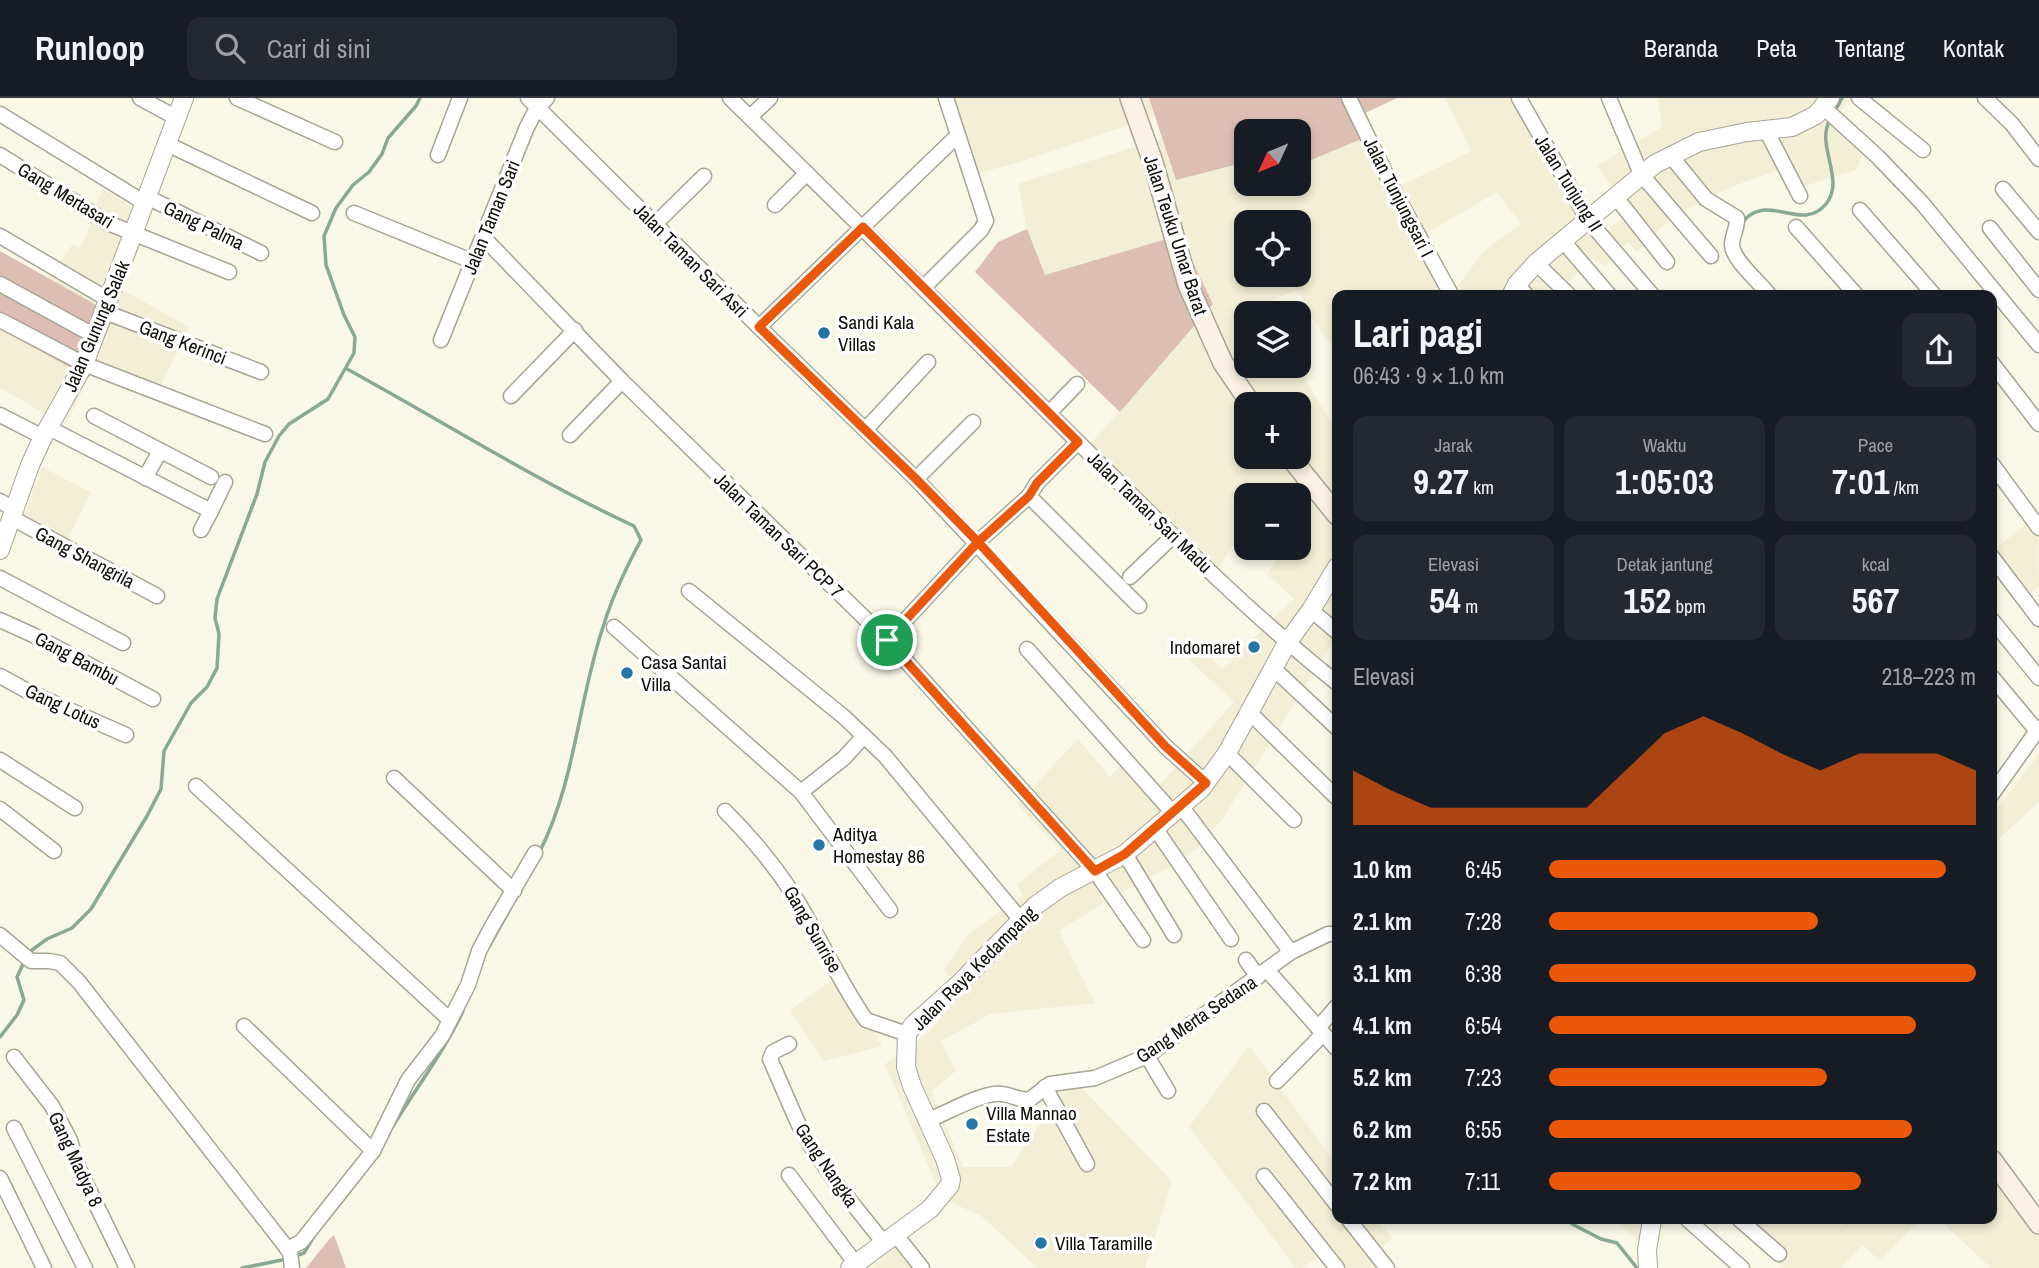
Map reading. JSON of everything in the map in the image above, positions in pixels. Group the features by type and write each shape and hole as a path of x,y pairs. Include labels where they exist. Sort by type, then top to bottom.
{"main road":[{"name":"Jalan Teuku Umar Barat","path":"1130,98 1153,162 1188,285 1223,363 1243,392"},
{"path":"1300,469 1332,509"},
{"path":"1997,1154 2039,1208"},
{"path":"1997,1167 2039,1223"}],"street":[{"path":"140,98 177,118"},
{"name":"Jalan Gunung Salak","path":"0,550 9,510 46,433 85,364 184,98"},
{"path":"237,98 335,142"},
{"path":"438,155 460,98"},
{"name":"Jalan Taman Sari Madu","path":"730,98 1173,536 1287,643 1332,679"},
{"path":"750,117 770,98"},
{"path":"923,288 981,230 986,221 946,98"},
{"name":"Jalan Tunjungsari I","path":"1349,98 1394,191 1449,290"},
{"name":"Jalan Tunjung II","path":"1519,98 1588,220 1648,290"},
{"path":"1609,98 1641,174 1711,256"},
{"path":"1859,98 1923,150"},
{"path":"1985,98 2012,124 2039,159"},
{"name":"Jalan Taman Sari Asri","path":"537,101 655,224 978,542 1165,746 1206,783"},
{"name":"Jalan Taman Sari","path":"441,340 537,101"},
{"path":"1519,290 1536,263 1641,174 1670,155 1718,137 1792,127 1815,115 1826,103 1922,203 1994,290"},
{"name":"Gang Palma","path":"0,114 146,200 261,253"},
{"path":"1767,131 1800,196"},
{"path":"759,327 957,136"},
{"path":"166,144 312,213"},
{"name":"Gang Mertasari","path":"0,155 94,215 229,272"},
{"path":"1670,155 1706,199 1715,207 1737,218 1732,236 1733,252 1765,290"},
{"path":"775,205 807,173"},
{"path":"655,224 704,176"},
{"path":"2003,189 2039,232"},
{"path":"1615,196 1667,262"},
{"path":"1860,210 1930,290"},
{"path":"354,213 474,262"},
{"path":"1796,227 1852,290"},
{"path":"1990,228 2039,290"},
{"name":"Gang Kerinci","path":"0,236 107,306 261,372"},
{"name":"Jalan Taman Sari PCP 7","path":"484,238 622,380 887,640 1095,871 1143,940"},
{"path":"1563,241 1605,290"},
{"path":"1536,263 1564,290"},
{"path":"0,284 95,336"},
{"path":"1997,294 2039,345"},
{"path":"0,320 85,364 265,434"},
{"path":"511,396 575,330"},
{"path":"866,429 928,362"},
{"path":"1997,369 2039,424"},
{"path":"570,435 622,380"},
{"path":"1049,413 1077,384"},
{"path":"0,415 145,478 211,512"},
{"path":"94,416 218,479 211,512 201,530"},
{"path":"916,479 973,422"},
{"path":"887,640 978,542 1029,496 1037,483 1078,442"},
{"path":"145,478 160,451"},
{"path":"1997,471 2039,528"},
{"path":"1029,496 1139,606"},
{"name":"Gang Shangrila","path":"9,510 157,596"},
{"path":"1130,577 1173,536"},
{"path":"1997,564 2039,620"},
{"name":"Jalan Raya Kedampang","path":"855,1267 930,1209 950,1185 950,1171 906,1067 907,1034 913,1025 959,984 1020,919 1060,888 1125,854 1206,783 1227,753 1287,643 1332,574"},
{"path":"0,578 123,643"},
{"path":"690,591 844,717 885,756 1020,919"},
{"path":"1311,610 1332,628"},
{"name":"Gang Bambu","path":"0,620 153,699"},
{"path":"1997,626 2039,678"},
{"path":"614,627 801,792 890,910"},
{"path":"1027,649 1177,809 1287,947"},
{"path":"1273,668 1332,723"},
{"name":"Gang Lotus","path":"0,676 31,693 126,735"},
{"path":"1997,683 2038,730 1997,787"},
{"path":"1249,712 1332,793"},
{"path":"801,792 844,758 864,736"},
{"path":"1227,753 1294,820"},
{"path":"0,760 75,808"},
{"path":"394,778 514,891"},
{"path":"197,786 450,1020"},
{"path":"0,809 54,851"},
{"name":"Gang Sunrise","path":"725,811 759,845 780,874 864,1018 907,1034"},
{"path":"1155,828 1231,939"},
{"path":"0,935 31,961 60,964 79,982 290,1258 373,1151 408,1080 439,1041 468,985 485,940 535,853"},
{"path":"1125,854 1174,935"},
{"name":"Gang Merta Sedana","path":"928,1120 991,1095 1003,1094 1029,1100 1045,1087 1055,1083 1072,1083 1095,1078 1147,1056 1291,951 1332,934"},
{"path":"1246,960 1262,973"},
{"name":"Gang Merta Sedana","path":"1262,973 1332,1044"},
{"path":"1278,1081 1332,1013"},
{"path":"244,1026 373,1151"},
{"name":"Gang Nangka","path":"789,1044 771,1055 780,1082 810,1145 840,1188 922,1268"},
{"path":"1147,1056 1168,1091"},
{"name":"Gang Madya 8","path":"14,1057 52,1106 71,1140 77,1165 127,1268"},
{"path":"1045,1087 1087,1164"},
{"path":"1264,1111 1332,1199"},
{"path":"14,1128 85,1268"},
{"path":"789,1175 855,1267"},
{"path":"1264,1176 1337,1268"},
{"path":"0,1178 44,1268"},
{"path":"1352,1224 1387,1268"},
{"path":"1648,1268 1648,1234 1651,1224"},
{"path":"1692,1224 1742,1268"},
{"path":"1745,1224 1779,1254"}],"shaded area":[{"path":"948,98 1149,98 1155,116 1014,164 978,173"},
{"path":"1149,98 1397,98 1363,114 1371,135 1311,160 1311,119 1234,119 1234,165 1176,180"},
{"path":"1445,98 1523,98 1603,233 1630,212 1597,166 1662,127 1658,98 1848,98 1838,118 1868,144 1856,170 1791,190 1779,170 1736,185 1673,216 1637,252 1628,242 1605,266 1592,258 1561,290 1455,290 1484,251 1521,224 1497,192 1420,237 1446,290 1332,290 1332,346 1311,316 1311,301 1304,301 1299,290 1269,301 1234,301 1234,378 1304,378 1332,421 1332,643 1223,818 1201,845 1175,864 1108,900 1059,931 1095,1003 991,1014 941,1041 956,1071 932,1091 963,1167 1011,1167 1072,1078 1172,1181 1145,1268 1038,1268 981,1216 942,1198 885,1064 928,1033 961,995 944,969 969,934 1023,895 1017,884 1061,850 1017,804 1078,739 1110,777 1127,758 1156,789 1234,702 1184,655 1199,644 1222,669 1294,599 1267,574 1277,560 1311,560 1311,483 1234,483 1234,543 1215,573 1084,450 1213,304 1180,235 1045,275 1027,229 1018,184 1162,138 1176,180 1234,165 1234,196 1311,196 1311,160 1371,135 1396,188 1471,151"},
{"path":"102,189 151,219 123,290 189,327 157,393 96,365 114,315 48,278 72,245 80,248"},
{"path":"1027,229 1045,275 1180,235 1213,304 1120,412 975,272 998,242"},
{"path":"0,251 114,315 89,378 0,329"},
{"path":"0,329 89,378 65,425 0,388"},
{"path":"42,467 91,492 62,551 19,530"},
{"path":"2038,516 2039,587 2029,594 1997,553 1997,547"},
{"path":"2039,754 2039,802 1997,840 1997,809"},
{"path":"844,972 882,1046 824,1061 790,1010"},
{"path":"1249,1046 1332,1158 1332,1224 1381,1224 1392,1239 1370,1256 1377,1268 1331,1268 1321,1255 1302,1268 1296,1268 1189,1127"},
{"path":"1997,1162 2039,1216 2039,1268 1991,1268 1944,1224 1997,1224"},
{"path":"1621,1224 1666,1224 1642,1245"},
{"path":"1736,1224 1916,1224 1880,1261 1863,1245 1841,1268 1785,1268"},
{"path":"334,1235 346,1268 306,1268 327,1243"},
{"path":"900,1243 921,1268 871,1268"}],"waterway":[{"path":"32,950 47,939 72,928 91,909 161,789 164,751 191,703 207,687 217,668 217,599 257,494 265,462 289,424 328,399 354,353 355,337 326,265 324,236 336,208 353,185 369,172 382,154 388,138 420,98"},
{"path":"1834,113 1842,98"},
{"path":"1742,223 1762,210 1806,215 1816,212 1826,204 1833,184 1826,140 1830,120"},
{"path":"347,369 525,470 634,526 641,540 604,624 595,652 569,769 551,826 539,853"},
{"path":"490,945 510,909"},
{"path":"0,1037 17,1015 24,1000 17,977 24,962"},
{"path":"393,1126 439,1055 463,1011"},
{"path":"326,1221 350,1191"},
{"path":"1572,1224 1601,1239 1617,1243 1637,1268"},
{"path":"295,1256 304,1253 313,1238"},
{"path":"242,1268 287,1259"}],"place":[{"name":"Sandi Kala Villas","path":"824,333"},
{"name":"Indomaret","path":"1254,647"},
{"name":"Casa Santai Villa","path":"627,673"},
{"name":"Aditya Homestay 86","path":"819,845"},
{"name":"Villa Mannao Estate","path":"972,1124"},
{"name":"Villa Taramille","path":"1041,1243"}],"route":[{"path":"887,640 978,542 759,327 863,227 1078,442 1037,483 1029,496 978,542 1165,746 1206,783 1125,854 1095,871 887,640"}]}
